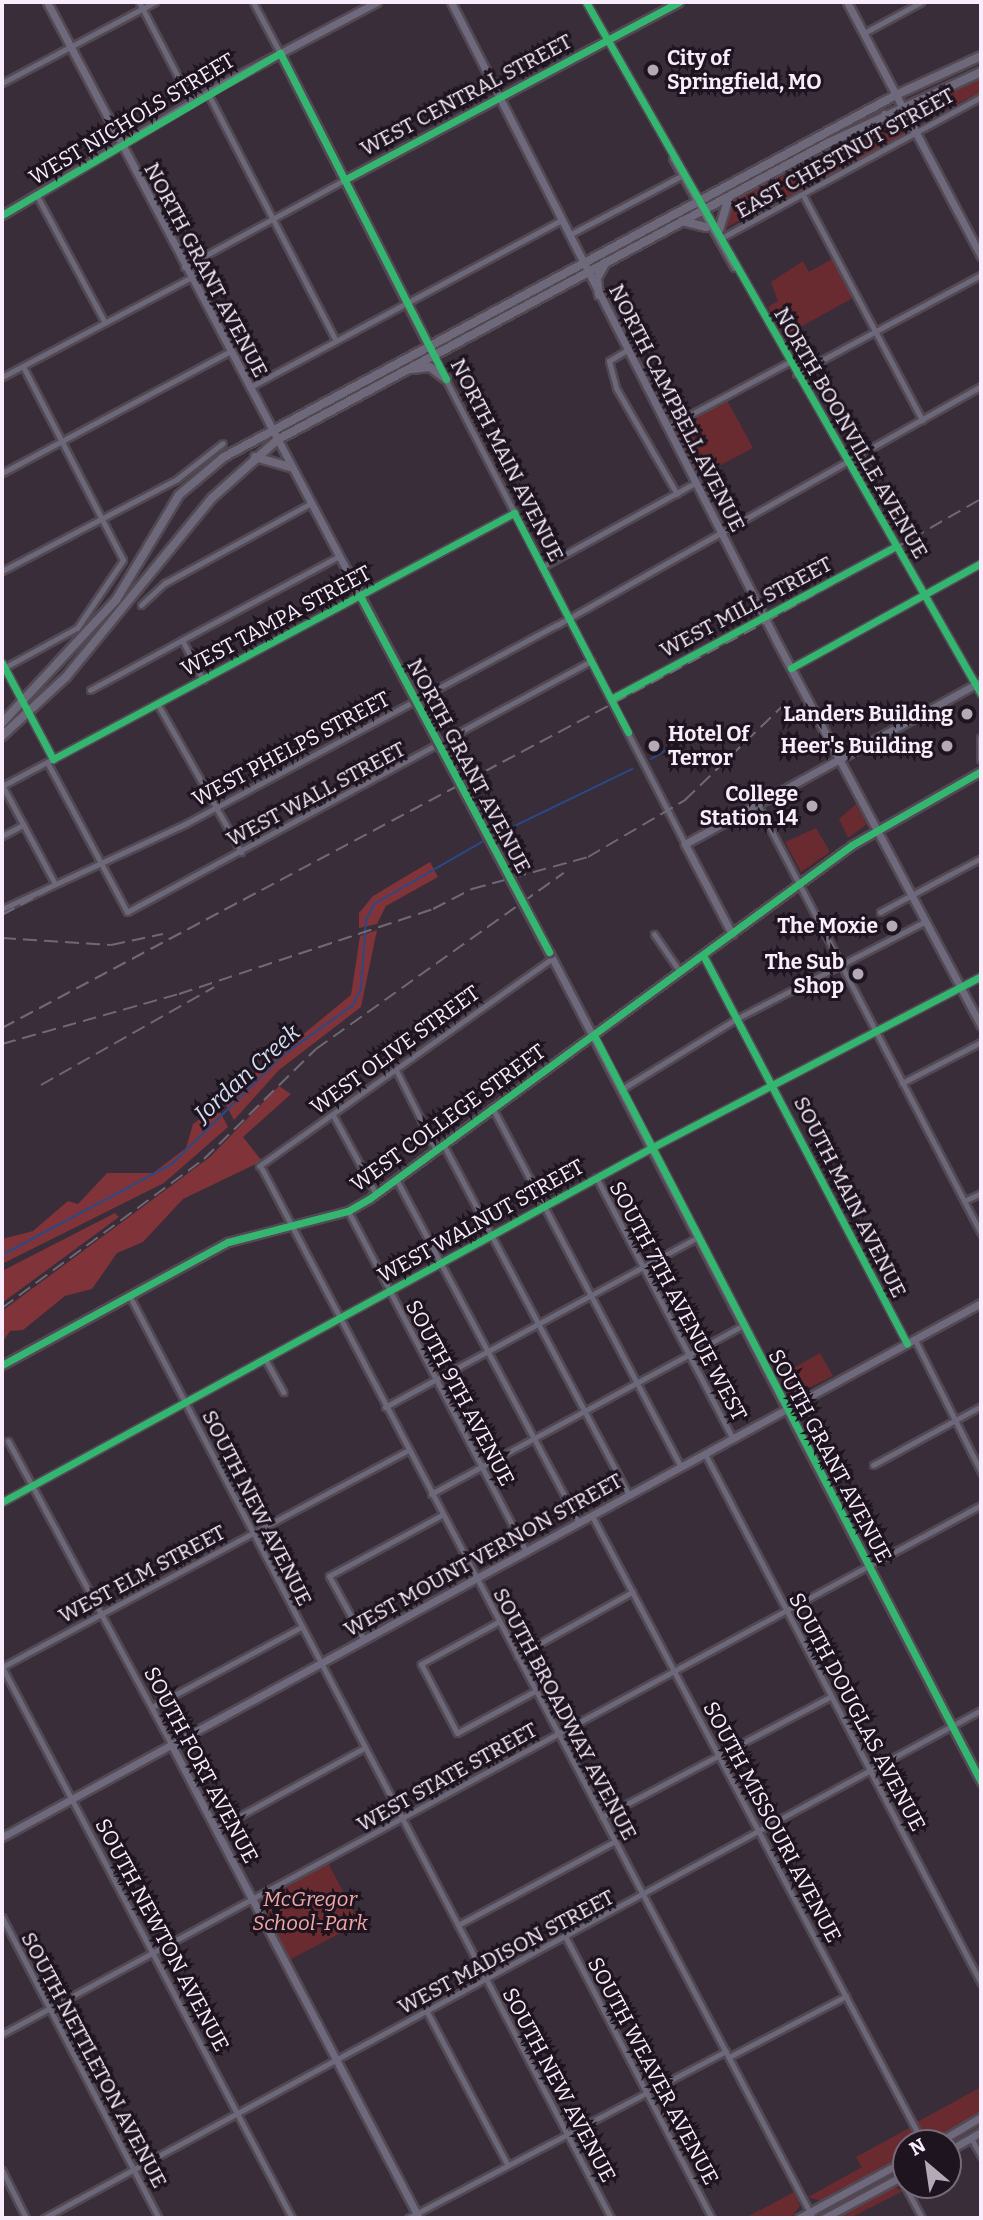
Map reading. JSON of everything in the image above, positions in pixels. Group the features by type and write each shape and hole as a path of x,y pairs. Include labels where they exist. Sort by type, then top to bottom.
{"main road":[{"name":"NORTH GRANT AVENUE","path":"47,2 248,388 594,1035"},
{"name":"WEST NICHOLS STREET","path":"2,215 102,160 119,142 207,92 377,2"},
{"name":"NORTH CAMPBELL AVENUE","path":"451,2 764,618 981,1026"},
{"name":"WEST CENTRAL STREET","path":"344,180 679,2"},
{"path":"847,2 981,256"},
{"name":"NORTH MAIN AVENUE","path":"280,53 433,354"},
{"path":"2,723 24,705 116,600 179,495 271,428 896,95 981,56"},
{"path":"2,736 29,714 199,512 255,457 277,440 731,194 902,106 981,72"},
{"path":"885,115 915,132"},
{"path":"721,234 720,211 731,194"},
{"path":"682,221 706,227"},
{"path":"598,295 598,273 609,260"},
{"path":"396,374 426,366 446,379"},
{"path":"255,457 291,467"},
{"path":"685,844 979,683"},
{"path":"981,738 981,759"},
{"name":"WEST COLLEGE STREET","path":"2,1364 228,1242 348,1211 376,1194 877,828 981,771"},
{"name":"NORTH MAIN AVENUE","path":"685,844 732,934"},
{"name":"SOUTH GRANT AVENUE","path":"594,1035 695,1238 981,1782"},
{"name":"WEST MOUNT VERNON STREET","path":"2,1837 981,1303"},
{"name":"SOUTH FORT AVENUE","path":"171,1744 417,2216"},
{"path":"961,2129 981,2117"},
{"path":"962,2143 981,2132"},
{"path":"799,2218 812,2215 892,2168"},
{"path":"824,2218 892,2182"}],"street":[{"path":"2,83 141,5 155,2"},
{"name":"NORTH MAIN AVENUE","path":"253,2 280,53"},
{"name":"NORTH BOONVILLE AVENUE","path":"586,2 702,210 721,234 738,273"},
{"path":"864,33 921,2"},
{"path":"141,5 191,102"},
{"path":"207,92 336,341"},
{"name":"EAST CHESTNUT STREET","path":"721,234 803,195 981,97"},
{"name":"NORTH BOONVILLE AVENUE","path":"671,156 679,177 697,201"},
{"path":"569,235 679,177"},
{"name":"WEST CENTRAL STREET","path":"184,267 344,180"},
{"path":"803,195 922,420"},
{"path":"37,196 105,323"},
{"name":"NORTH BOONVILLE AVENUE","path":"702,210 706,227 738,273 896,546 979,683 981,694"},
{"path":"248,388 561,220"},
{"path":"796,374 981,275"},
{"path":"2,377 190,278"},
{"path":"627,350 609,361 616,388 677,494"},
{"path":"2,473 229,352"},
{"name":"NORTH MAIN AVENUE","path":"433,354 685,844"},
{"path":"667,427 789,362"},
{"path":"23,366 124,553 121,569 77,628 3,666 100,860"},
{"name":"WEST PHELPS STREET","path":"2,909 100,860 217,807 722,534 981,386"},
{"path":"2,571 185,474 223,443"},
{"path":"542,567 695,483"},
{"path":"141,605 165,583 311,503"},
{"name":"WEST TAMPA STREET","path":"2,785 158,705 514,513"},
{"name":"WEST MILL STREET","path":"611,699 896,546"},
{"path":"90,690 339,556"},
{"path":"790,668 981,563"},
{"path":"182,640 203,680"},
{"name":"WEST WALL STREET","path":"100,860 127,912 592,661"},
{"path":"158,705 241,852"},
{"path":"2,785 54,882"},
{"path":"758,804 981,1233"},
{"path":"2,836 23,825"},
{"path":"880,912 981,859"},
{"path":"622,1089 736,1019 841,968 926,921"},
{"path":"654,934 680,971"},
{"name":"WEST OLIVE STREET","path":"261,1167 397,1072 551,955"},
{"name":"SOUTH MAIN AVENUE","path":"704,955 771,1085 981,1472"},
{"name":"WEST WALNUT STREET","path":"2,1502 651,1147 981,976"},
{"path":"902,1083 981,1042"},
{"path":"397,1072 436,1150"},
{"path":"493,1109 681,1467"},
{"path":"334,1117 376,1194"},
{"path":"443,1144 629,1495"},
{"name":"SOUTH BROADWAY AVENUE","path":"261,1167 430,1494 812,2215"},
{"name":"SOUTH 7TH AVENUE WEST","path":"596,1177 733,1439"},
{"path":"396,1179 579,1523"},
{"path":"964,1201 981,1193"},
{"name":"SOUTH 9TH AVENUE","path":"348,1211 526,1552"},
{"path":"385,1408 695,1238"},
{"name":"SOUTH NEW AVENUE","path":"130,1295 611,2218"},
{"path":"430,1494 742,1326"},
{"path":"265,1359 283,1392"},
{"path":"873,1465 981,1406"},
{"name":"SOUTH FORT AVENUE","path":"8,1441 171,1744"},
{"name":"WEST ELM STREET","path":"2,1667 408,1450"},
{"name":"SOUTH DOUGLAS AVENUE","path":"705,1454 981,1983"},
{"name":"WEST STATE STREET","path":"2,2034 403,1820 981,1505"},
{"path":"364,1640 329,1576 442,1515"},
{"name":"SOUTH MISSOURI AVENUE","path":"592,1516 916,2129"},
{"path":"517,1656 632,1592"},
{"path":"498,1622 421,1664 457,1733 535,1691"},
{"path":"152,1707 301,1626"},
{"name":"SOUTH NEWTON AVENUE","path":"2,1667 292,2218"},
{"path":"602,1817 830,1697"},
{"name":"WEST MADISON STREET","path":"44,2218 566,1938 981,1710"},
{"path":"216,1829 364,1748"},
{"path":"458,1924 615,1841"},
{"name":"SOUTH NETTLETON AVENUE","path":"2,1917 159,2218"},
{"name":"SOUTH WEAVER AVENUE","path":"566,1938 712,2218"},
{"path":"729,2057 846,1996"},
{"path":"427,2012 507,2164"},
{"path":"408,2218 417,2216 507,2164 726,2051"},
{"path":"971,2138 981,2156"},
{"path":"2,2171 26,2218"},
{"path":"913,2199 922,2218"}],"green space":[{"path":"981,79 981,92 916,124 911,109"},
{"path":"890,121 909,135 725,228 731,202"},
{"path":"832,259 853,298 784,336 768,307 778,301 771,282 803,261 809,272"},
{"path":"727,400 753,448 698,477 674,429"},
{"path":"856,804 867,824 848,838 839,819"},
{"path":"816,828 830,852 801,872 785,842"},
{"path":"820,1353 833,1376 790,1397 779,1376"},
{"name":"McGregor School-Park","path":"328,1863 360,1923 289,1960 259,1902"},
{"path":"981,2087 981,2112 953,2129 921,2129 917,2122"},
{"path":"892,2137 892,2164 822,2201 808,2197 862,2167 856,2157"},
{"path":"892,2186 892,2197 850,2218 833,2218"},
{"path":"794,2192 800,2206 791,2218 745,2218"}],"shaded area":[{"path":"430,862 438,877 386,906 377,924 359,928 359,913 373,896"},
{"path":"377,930 361,1007 279,1070 234,1120 223,1100 351,995 360,936"},
{"path":"279,1086 291,1094 243,1137 262,1161 183,1199 143,1242 117,1253 92,1289 65,1296 23,1330 10,1331 2,1343 2,1311 210,1157"},
{"path":"217,1106 228,1127 164,1183 2,1264 2,1239 33,1231 68,1201 78,1204 107,1173 153,1173 186,1148 193,1124"},
{"path":"115,1213 119,1217 2,1303 2,1271"}],"waterway":[{"name":"Jordan Creek","path":"651,759 666,750"},
{"name":"Jordan Creek","path":"492,837 632,769"},
{"name":"Jordan Creek","path":"2,1255 172,1164 283,1055 352,1006 361,989 366,920 374,904 487,839"}],"railway":[{"path":"2,1028 766,622 981,499"},
{"path":"2,1044 179,994 433,909 472,889 588,857 685,800 788,701"},
{"path":"2,1308 204,1159 316,1049 564,873"},
{"path":"2,915 70,878"},
{"path":"2,938 111,945 163,934"},
{"path":"41,1085 214,987"}],"cycle path":[{"path":"586,2 981,694"},
{"path":"344,180 679,2"},
{"path":"2,215 280,53 446,379"},
{"path":"2,663 53,759 514,513 628,732"},
{"path":"611,699 896,546"},
{"path":"791,668 981,563"},
{"path":"360,596 549,952"},
{"path":"2,1365 228,1242 348,1211 369,1199 852,845 981,771"},
{"path":"703,955 907,1344"},
{"path":"2,1502 651,1148 981,976"},
{"path":"594,1035 981,1782"}],"place":[{"name":"City of Springfield, MO","path":"653,70"},
{"name":"Landers Building","path":"967,714"},
{"name":"Hotel Of Terror","path":"654,746"},
{"name":"Heer's Building","path":"947,746"},
{"name":"College Station 14","path":"812,806"},
{"name":"The Moxie","path":"892,926"},
{"name":"The Sub Shop","path":"858,974"}]}
